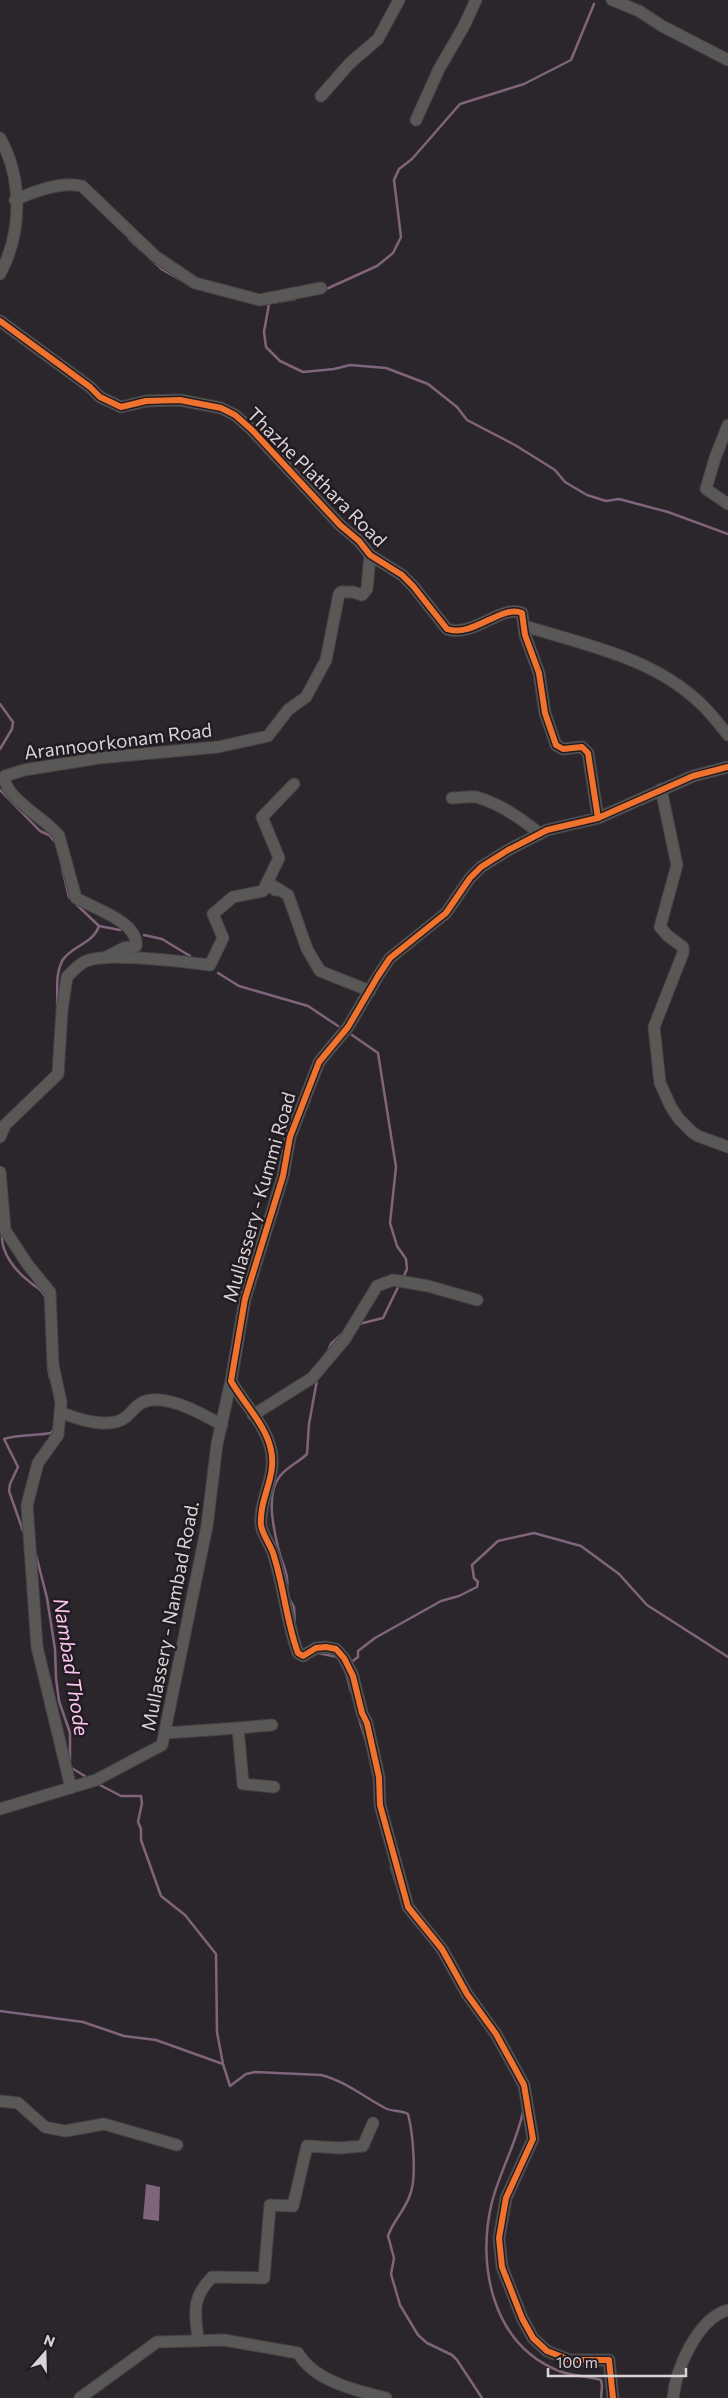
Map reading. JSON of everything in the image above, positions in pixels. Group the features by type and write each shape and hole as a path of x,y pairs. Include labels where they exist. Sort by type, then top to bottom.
{"street":[{"path":"386,0 392,0"},
{"path":"321,96 350,63 378,39 399,0"},
{"path":"416,120 439,69 464,26 476,0"},
{"path":"612,0 639,11 662,26 728,60"},
{"path":"0,138 13,167 16,228 8,257 0,274"},
{"path":"15,200 64,184 71,183 82,186 155,256 195,283 260,300 321,288"},
{"name":"Thazhe Plathara Road","path":"0,321 90,387 100,397 121,407 146,401 180,400 221,408 235,415 252,430 340,525 359,541 370,555 408,581 447,629 456,631 473,628 518,611 522,613 525,626"},
{"path":"728,425 715,458 706,489 728,504"},
{"name":"Arannoorkonam Road","path":"104,958 124,948 136,946 135,936 114,915 96,909 76,898 59,836 54,829 39,819 12,793 5,782 5,776 24,770 99,758 218,747 268,736 288,710 306,697 326,660 339,594 341,592 353,592 362,595 367,589 370,555"},
{"path":"598,818 588,754 582,748 563,749 556,745 545,713 539,674 526,641 525,626 572,639 640,663 676,684 700,702 728,735"},
{"name":"Mullassery - Kummi Road","path":"231,1381 245,1299 283,1176 290,1137 319,1062 348,1027 390,958 446,913 470,878 481,867 508,850 540,834 598,818 693,776 728,767"},
{"path":"294,784 262,817 279,858 271,886 288,894 308,949 320,971 370,991"},
{"path":"660,789 677,865 660,926 668,936 683,947 683,953 654,1027 660,1083 679,1119 692,1132 728,1147"},
{"path":"452,798 474,797 493,804 521,818 540,834"},
{"name":"Arannoorkonam Road","path":"0,1137 5,1125 58,1074 62,1010 67,977 84,962 104,958 170,960 210,965 223,938 213,914 233,897 263,891 271,886"},
{"path":"0,1172 2,1216 5,1230 28,1265 50,1292 53,1365 61,1402 58,1435 38,1463 27,1505 37,1647 71,1788"},
{"path":"253,1414 312,1378 345,1339 377,1286 393,1280 428,1286 477,1300"},
{"path":"231,1381 253,1414 271,1449 271,1482 262,1503 261,1527 272,1552 287,1617 298,1653 303,1656 326,1647 339,1651 352,1676 375,1756 380,1805 408,1907 442,1949 468,1994 496,2034 524,2085 533,2139 522,2165 511,2184 501,2215 499,2238 502,2267 507,2283 533,2338 547,2351 570,2360 609,2360 613,2398"},
{"name":"Mullassery - Nambad Road.","path":"0,1809 96,1780 162,1745 208,1526 217,1444 231,1381"},
{"path":"60,1412 74,1418 113,1424 125,1418 140,1403 153,1400 188,1408 206,1415 222,1425"},
{"path":"165,1733 272,1725"},
{"path":"238,1728 243,1784 274,1787"},
{"path":"0,2101 18,2103 45,2127 65,2131 104,2124 176,2145"},
{"path":"198,2340 197,2296 212,2277 264,2278 270,2206 293,2206 307,2146 340,2148 363,2146 373,2123"},
{"path":"673,2398 675,2380 688,2350 704,2326 728,2310"},
{"path":"80,2398 157,2342 198,2340 224,2340 298,2353 303,2362 326,2378 386,2398"}],"shaded area":[{"path":"146,2184 160,2187 159,2221 143,2219"}],"waterway":[{"path":"324,290 377,266 393,253 401,237 394,180 399,169 412,159 460,104 524,84 571,60 594,4"},
{"path":"129,239 142,251"},
{"path":"153,261 163,270 188,284"},
{"path":"266,304 295,299"},
{"path":"269,304 264,332 266,347 280,361 303,372 334,369 350,365 386,368 428,384 457,407 467,420 515,445 555,470 565,482 587,495 606,501 619,499 668,512 728,534"},
{"name":"Nambad Thode","path":"0,704 13,722 12,729 0,749"},
{"name":"Nambad Thode","path":"0,790 40,831 49,835 56,843"},
{"name":"Nambad Thode","path":"62,868 69,897 72,900"},
{"name":"Nambad Thode","path":"57,1005 58,977 62,961 92,937 99,926 76,904"},
{"path":"99,926 120,930"},
{"path":"144,935 162,939 190,956"},
{"path":"218,973 239,986 308,1006 338,1026"},
{"path":"352,1035 378,1053 396,1167 390,1223 397,1246 406,1259 407,1269 403,1278"},
{"name":"Nambad Thode","path":"2,1232 3,1247 14,1267 41,1290 45,1297"},
{"path":"359,1324 383,1318 399,1285"},
{"path":"328,1351 331,1344 343,1333"},
{"name":"Nambad Thode","path":"48,1367 50,1378"},
{"path":"287,1588 286,1574 273,1523 273,1492 280,1476 307,1454 309,1424 317,1380"},
{"name":"Nambad Thode","path":"23,1531 9,1491 10,1484 18,1467 4,1439 51,1433 54,1429"},
{"path":"350,1663 358,1657 358,1651 375,1638 441,1601 459,1596 477,1587 478,1582 474,1578 472,1565 498,1541 534,1533 581,1546 619,1574 647,1605 728,1657"},
{"name":"Nambad Thode","path":"35,1551 47,1598 55,1649 59,1701 70,1733 70,1761"},
{"path":"290,1600 294,1607 295,1626"},
{"path":"318,1653 337,1657"},
{"path":"346,1673 351,1692"},
{"path":"359,1719 366,1742"},
{"name":"Nambad Thode","path":"70,1767 88,1778"},
{"name":"Nambad Thode","path":"98,1784 121,1796 141,1796 142,1803 138,1822 141,1829 141,1840 161,1896 185,1915 216,1954 217,2032 223,2064 230,2086 246,2074 255,2072 321,2075 346,2085 388,2109 408,2114 413,2143 413,2178 408,2200 388,2236 394,2258 391,2274 400,2305 418,2335 427,2343 452,2355 482,2398"},
{"path":"391,1867 397,1886"},
{"path":"0,2011 83,2022 124,2036 156,2040 223,2064"},
{"path":"523,2112 495,2191 488,2227 486,2252 489,2277 495,2301 505,2323 518,2343 537,2359 559,2371 601,2380 601,2398"}],"cycle path":[{"path":"0,321 90,387 100,397 121,407 146,401 180,400 221,408 235,415 252,430 340,525 359,541 370,555 402,575 413,586 447,629 457,631 467,629 506,613 514,611 522,613 525,635 539,673 545,713 556,745 563,749 582,747 588,753 598,818"},
{"path":"613,2398 609,2360 570,2360 547,2351 533,2338 522,2318 502,2267 499,2238 506,2198 533,2139 524,2085 496,2034 467,1994 442,1949 408,1907 380,1805 379,1777 367,1723 362,1713 353,1676 344,1658 336,1649 326,1647 316,1648 303,1656 298,1653 277,1565 261,1525 261,1515 272,1469 271,1450 260,1423 231,1381 245,1299 283,1176 290,1137 319,1062 348,1027 390,958 446,913 470,878 481,867 508,850 547,830 598,818 693,776 728,767"}]}
